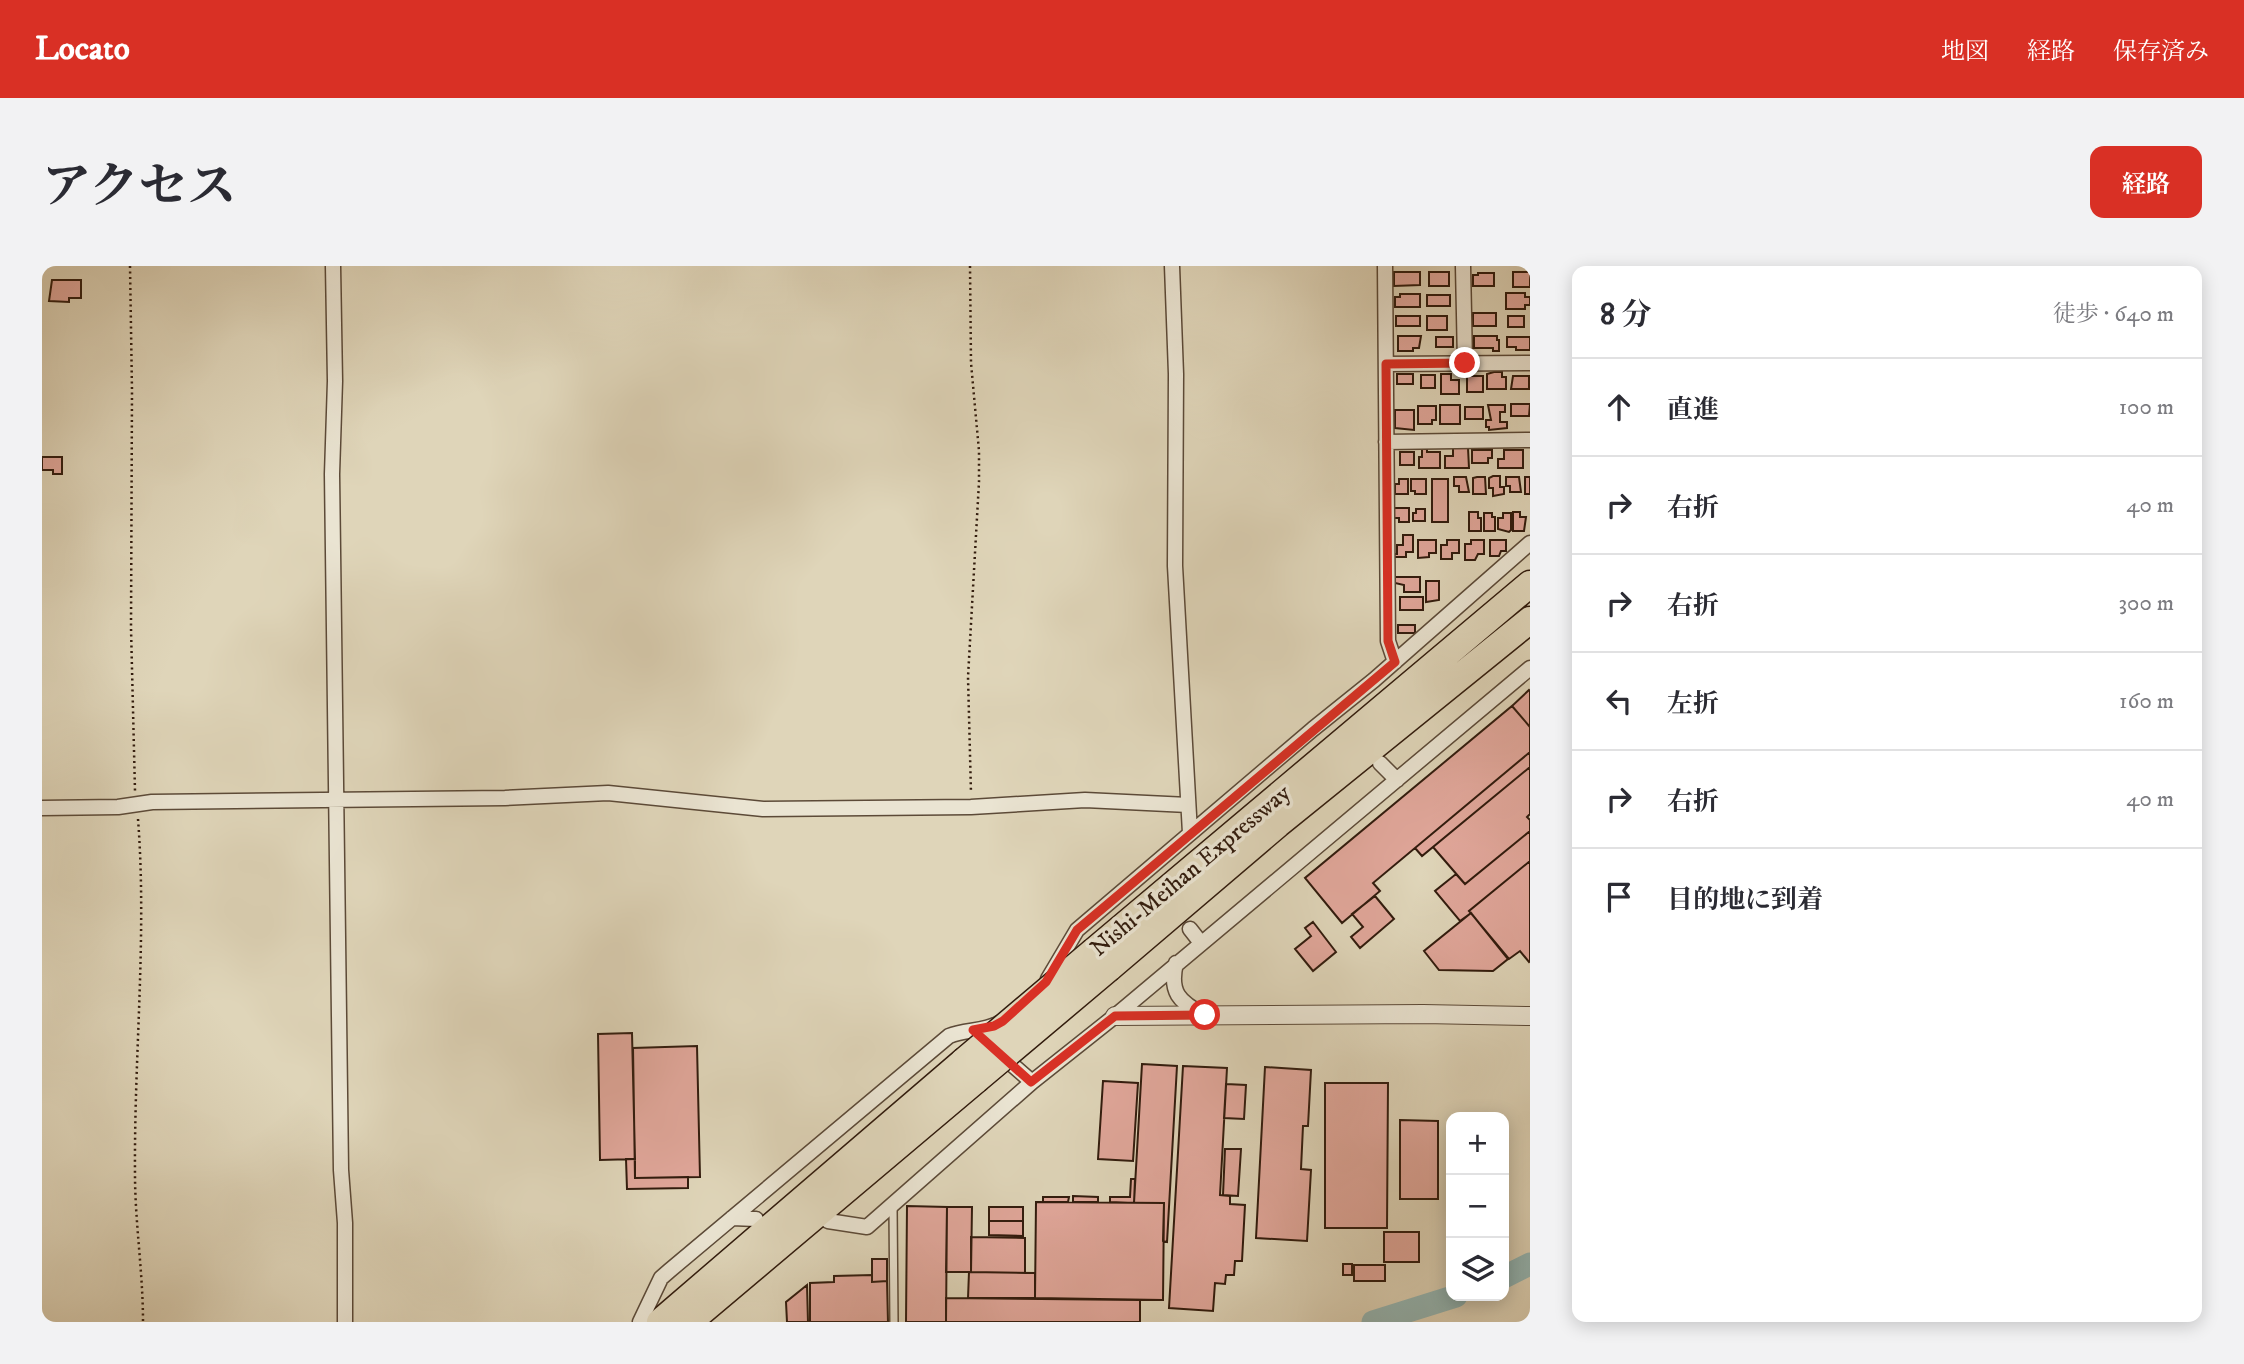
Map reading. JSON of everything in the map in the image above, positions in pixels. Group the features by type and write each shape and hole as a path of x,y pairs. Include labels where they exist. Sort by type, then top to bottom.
{"highway":[{"name":"Nishi-Meihan Expressway","path":"660,1322 696,1308 970,1070 1102,960 1530,584"},
{"name":"Nishi-Meihan Expressway","path":"1102,960 1278,824 1530,620"}],"street":[{"path":"333,266 335,382 332,474 345,1322"},
{"path":"1172,266 1176,374 1175,556 1190,833"},
{"path":"1385,266 1388,641 1395,662"},
{"path":"1463,266 1465,363"},
{"path":"1386,364 1530,363"},
{"path":"1386,442 1530,440"},
{"path":"640,1322 661,1278 949,1036 994,1026 1003,1021 1054,972 1077,930 1182,849 1190,833 1374,680 1530,543"},
{"path":"828,1221 867,1227 1031,1082 1115,1016 1530,668"},
{"path":"1374,680 1384,692"},
{"path":"1380,763 1397,780"},
{"path":"42,808 118,807 152,802 505,798 608,793 763,809 971,807 1085,800 1188,805"},
{"path":"1189,929 1201,943"},
{"path":"1176,963 1172,978 1175,992 1187,1004 1205,1015"},
{"path":"1115,1016 1530,1016"},
{"path":"973,1030 1031,1082"},
{"path":"732,1218 756,1219"}],"lane":[{"path":"893,1203 894,1322"}],"path":[{"path":"970,266 971,363 979,472 968,677 971,807"}],"building":[{"path":"1394,272 1420,272 1420,285 1394,286"},
{"path":"1429,272 1449,272 1449,286 1429,286"},
{"path":"1513,272 1530,272 1530,287 1513,287"},
{"path":"1494,273 1494,286 1473,286 1473,275"},
{"path":"52,280 81,280 81,298 69,298 69,302 49,301"},
{"path":"1506,293 1525,293 1525,297 1530,297 1530,305 1525,305 1525,309 1506,309"},
{"path":"1400,294 1420,294 1420,307 1395,307 1395,297 1400,297"},
{"path":"1427,295 1450,295 1450,306 1427,306"},
{"path":"1473,313 1496,313 1496,326 1473,326"},
{"path":"1396,316 1420,316 1420,326 1396,326"},
{"path":"1427,316 1447,316 1447,330 1427,330"},
{"path":"1508,316 1524,316 1524,327 1508,327"},
{"path":"1398,336 1421,336 1419,348 1413,348 1413,351 1398,351"},
{"path":"1474,336 1497,336 1499,351 1493,351 1493,348 1474,348"},
{"path":"1436,337 1453,337 1453,347 1436,347"},
{"path":"1507,337 1530,337 1530,350 1507,347"},
{"path":"1502,372 1502,377 1506,377 1506,389 1487,389 1487,374"},
{"path":"1397,374 1413,374 1413,384 1397,384"},
{"path":"1441,374 1451,374 1451,380 1459,380 1459,394 1441,394"},
{"path":"1421,375 1435,375 1435,388 1421,388"},
{"path":"1467,376 1483,376 1483,392 1467,392"},
{"path":"1513,376 1529,376 1529,389 1511,389"},
{"path":"1511,404 1530,404 1529,416 1511,416"},
{"path":"1440,405 1460,405 1460,424 1440,424"},
{"path":"1488,405 1505,405 1505,412 1500,412 1500,422 1507,422 1507,428 1489,430 1489,427 1486,427 1486,420 1491,420"},
{"path":"1418,406 1436,406 1436,420 1432,420 1432,424 1418,424"},
{"path":"1465,407 1483,407 1483,419 1465,419"},
{"path":"1395,410 1414,410 1414,430 1395,428"},
{"path":"1453,448 1468,448 1469,468 1445,468 1445,456 1453,456"},
{"path":"1422,449 1427,449 1427,452 1440,452 1440,468 1419,468"},
{"path":"1472,450 1492,450 1492,458 1488,458 1488,463 1472,463"},
{"path":"1504,450 1523,450 1523,468 1498,468 1498,459 1504,459"},
{"path":"1400,452 1414,452 1414,465 1400,465"},
{"path":"42,457 62,457 62,474 53,474 53,470 42,470"},
{"path":"1500,476 1500,487 1504,487 1504,494 1493,496 1493,488 1489,488 1489,478"},
{"path":"1454,477 1466,477 1469,492 1459,492 1459,486 1454,486"},
{"path":"1485,477 1486,494 1473,494 1473,478"},
{"path":"1506,477 1519,477 1521,492 1510,492 1510,486 1506,486"},
{"path":"1525,477 1530,477 1530,494 1525,494"},
{"path":"1399,479 1408,479 1408,494 1395,494 1395,484 1399,484"},
{"path":"1411,479 1426,479 1426,494 1415,494 1415,491 1411,491"},
{"path":"1432,479 1448,479 1448,522 1432,522"},
{"path":"1394,508 1409,508 1409,522 1399,522 1399,518 1394,518"},
{"path":"1416,509 1425,509 1425,521 1413,521"},
{"path":"1469,512 1478,512 1481,531 1469,531"},
{"path":"1513,512 1520,512 1520,517 1526,517 1524,531 1513,531"},
{"path":"1484,513 1492,513 1492,517 1495,517 1495,531 1484,531"},
{"path":"1503,513 1511,513 1509,532 1498,529 1498,518 1503,518"},
{"path":"1403,535 1413,535 1413,552 1406,552 1406,557 1394,557 1394,554 1397,554 1397,545 1403,545"},
{"path":"1418,540 1436,540 1436,553 1418,558"},
{"path":"1447,540 1459,540 1459,553 1452,553 1452,559 1441,559 1441,545 1447,545"},
{"path":"1471,540 1484,540 1484,554 1478,554 1475,560 1465,560 1465,544 1471,544"},
{"path":"1490,540 1506,540 1506,551 1501,551 1499,556 1490,556"},
{"path":"1395,577 1420,577 1420,592 1404,592 1404,585 1395,583"},
{"path":"1426,581 1439,581 1439,600 1426,602"},
{"path":"1400,597 1423,597 1423,610 1400,610"},
{"path":"1398,625 1415,625 1415,633 1398,633"},
{"path":"1530,691 1530,727 1512,706"},
{"path":"1512,706 1530,727 1530,752 1373,883 1380,891 1342,923 1305,878"},
{"path":"1530,752 1530,767 1422,856 1415,848"},
{"path":"1530,767 1530,814 1527,817 1530,820 1530,831 1465,884 1433,847"},
{"path":"1530,831 1530,861 1460,921 1435,891 1456,874 1465,884"},
{"path":"1530,861 1529,962 1520,951 1509,959 1469,911"},
{"path":"1375,896 1394,919 1360,948 1351,937 1363,927 1352,914"},
{"path":"1471,913 1508,959 1493,971 1439,970 1424,951"},
{"path":"1313,922 1336,952 1313,971 1295,949 1311,936 1305,928"},
{"path":"632,1033 635,1159 600,1160 598,1034"},
{"path":"697,1046 700,1177 635,1178 633,1048"},
{"path":"1142,1064 1177,1066 1167,1242 1163,1241 1164,1203 1134,1203"},
{"path":"1183,1066 1227,1068 1220,1195 1230,1196 1230,1204 1245,1205 1242,1261 1235,1261 1234,1275 1226,1275 1225,1284 1215,1283 1213,1311 1169,1308"},
{"path":"1265,1067 1311,1070 1308,1126 1303,1126 1301,1169 1311,1170 1307,1241 1256,1238"},
{"path":"1103,1081 1138,1083 1133,1161 1098,1159"},
{"path":"1325,1083 1388,1083 1387,1228 1325,1228"},
{"path":"1226,1084 1246,1085 1244,1119 1224,1118"},
{"path":"1400,1120 1438,1121 1438,1199 1400,1199"},
{"path":"1225,1149 1241,1149 1238,1196 1223,1195"},
{"path":"626,1159 635,1159 635,1178 688,1177 688,1188 627,1189"},
{"path":"1131,1179 1135,1179 1134,1203 1110,1202 1110,1197 1130,1197"},
{"path":"1073,1196 1098,1197 1098,1202 1073,1202"},
{"path":"1043,1197 1069,1197 1068,1202 1043,1202"},
{"path":"1036,1202 1164,1203 1163,1300 1035,1298"},
{"path":"907,1206 947,1207 946,1322 906,1322"},
{"path":"947,1207 972,1207 971,1272 946,1272"},
{"path":"989,1207 1023,1207 1023,1221 989,1221"},
{"path":"989,1221 1023,1221 1023,1236 989,1235"},
{"path":"1384,1232 1419,1232 1419,1262 1384,1262"},
{"path":"971,1237 1025,1238 1025,1273 971,1272"},
{"path":"872,1259 887,1259 887,1281 872,1282"},
{"path":"1343,1264 1352,1264 1352,1275 1343,1275"},
{"path":"1354,1265 1385,1265 1385,1281 1354,1281"},
{"path":"969,1272 1035,1273 1035,1298 968,1298"},
{"path":"872,1275 872,1282 887,1281 888,1322 810,1322 810,1283 834,1282 834,1276"},
{"path":"807,1285 808,1322 787,1322 786,1302"},
{"path":"946,1298 1140,1300 1140,1322 946,1322"}],"waterway":[{"path":"1509,1274 1530,1264"},
{"path":"1373,1322 1446,1299"}],"route":[{"path":"1205,1015 1115,1016 1031,1082 973,1030 994,1026 1003,1021 1046,982 1077,930 1395,662 1388,641 1386,364 1465,363"}]}
